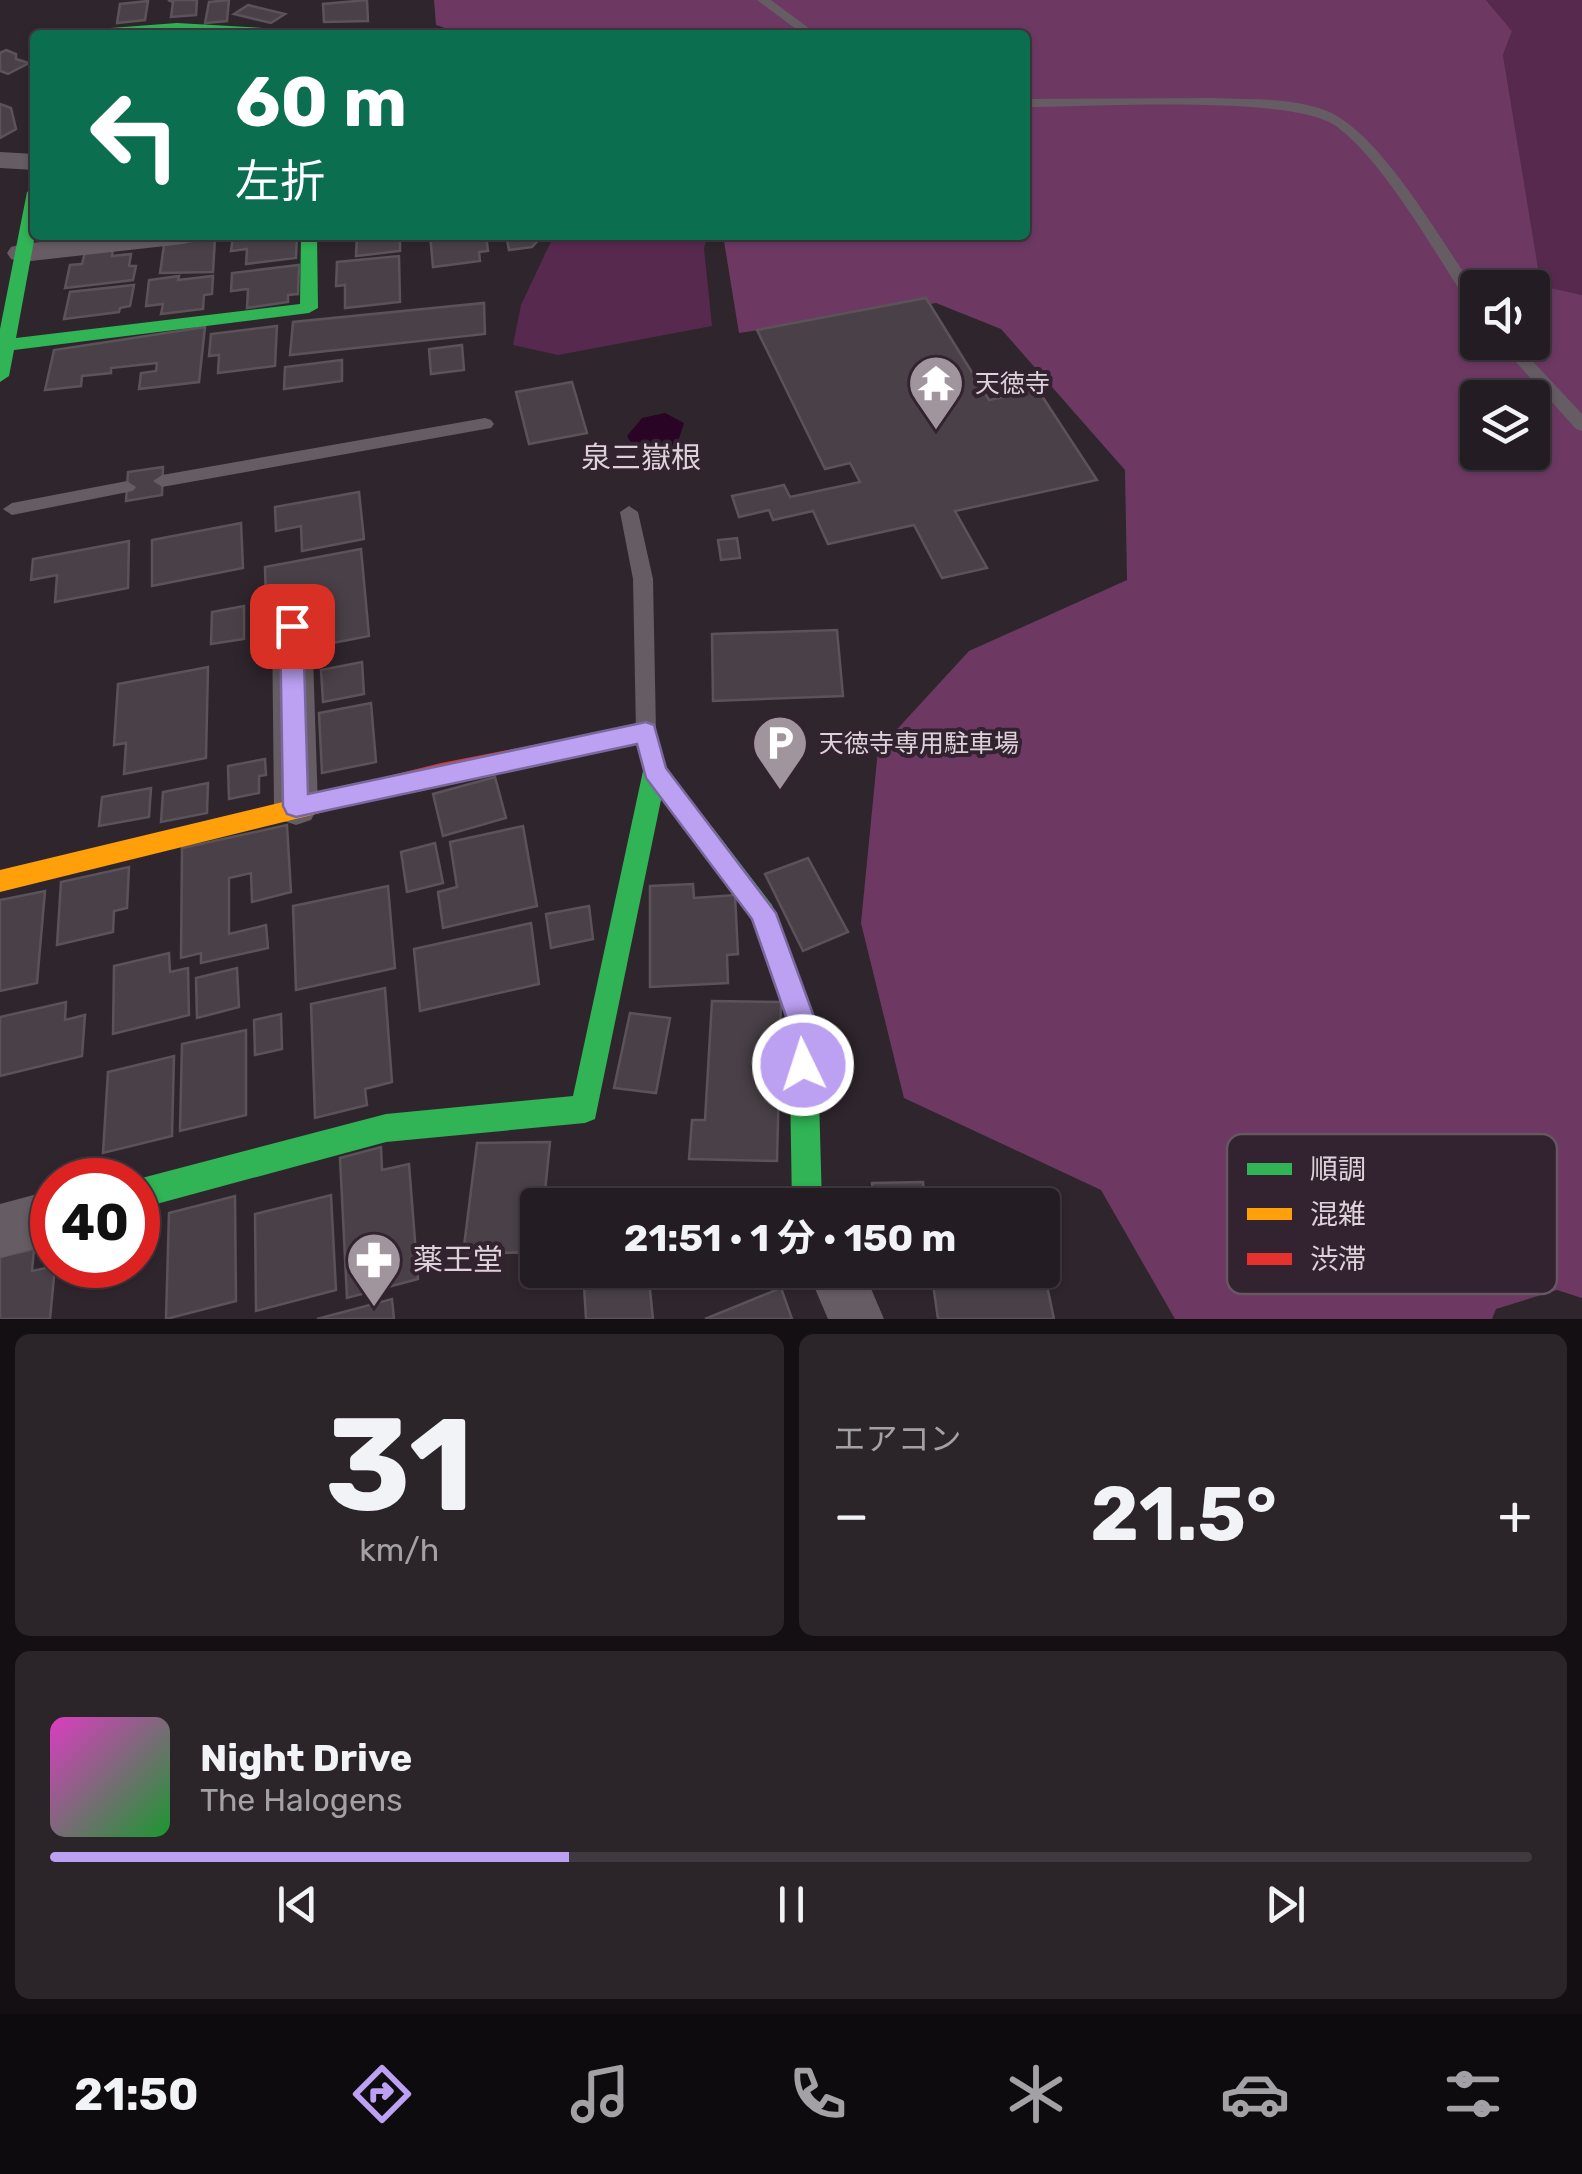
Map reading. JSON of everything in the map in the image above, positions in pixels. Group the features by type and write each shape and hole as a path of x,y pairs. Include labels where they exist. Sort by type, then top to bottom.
{"street":[{"path":"68,30 70,9"},
{"path":"129,30 177,26 239,30"},
{"path":"0,160 30,162"},
{"path":"0,376 8,345 16,245 30,206"},
{"path":"16,245 99,240"},
{"path":"8,345 310,308 310,240"},
{"path":"292,626 296,806"},
{"path":"0,880 296,806 646,732 655,771 763,913 803,1025 807,1188"},
{"path":"160,1188 386,1128 586,1110 655,771"},
{"path":"0,1231 30,1223"},
{"path":"843,1288 856,1319"}],"lane":[{"path":"763,0 805,30"},
{"path":"1030,103 1285,104 1321,114 1340,123 1376,158 1460,280"},
{"path":"1522,360 1582,425"},
{"path":"162,481 486,424"},
{"path":"12,509 127,487"},
{"path":"629,512 643,578 646,732"}],"shaded area":[{"path":"434,0 1486,0 1512,31 1503,55 1538,270 1460,270 1460,360 1550,360 1550,288 1582,295 1582,1298 1557,1290 1557,1134 1227,1134 1227,1294 1544,1294 1496,1309 1492,1319 1175,1319 1101,1190 904,1098 861,923 878,750 969,651 1127,580 1125,470 1001,329 936,303 739,333 724,240 1030,240 1030,30 451,30 436,25"},
{"path":"1486,0 1582,0 1582,295 1550,289 1550,270 1538,270 1503,55 1512,31"},
{"path":"552,240 706,240 712,326 558,355 513,345 521,305"},
{"path":"665,413 684,423 676,448 669,454 636,452 627,436 642,418"}],"building":[{"path":"168,0 197,0 196,15 171,17 173,2"},
{"path":"229,0 227,21 205,23 209,2"},
{"path":"367,0 368,21 324,22 323,4"},
{"path":"148,1 145,20 117,23 120,4"},
{"path":"248,5 285,14 271,23 234,14"},
{"path":"6,50 29,63 8,74 0,71 0,53"},
{"path":"0,104 11,108 16,129 0,138"},
{"path":"215,240 213,272 160,273 164,245"},
{"path":"232,240 297,240 296,258 246,264 247,249 231,251"},
{"path":"357,240 400,240 400,251 356,256"},
{"path":"430,240 487,240 488,251 479,252 480,261 433,267"},
{"path":"507,240 538,240 532,247 509,250"},
{"path":"113,249 112,256 131,254 129,266 136,266 133,280 65,288 70,265 82,264 85,252"},
{"path":"399,256 400,302 345,308 345,285 336,286 337,262"},
{"path":"299,265 298,294 288,295 288,302 247,308 248,289 231,291 232,273"},
{"path":"179,276 178,280 213,276 212,294 204,295 203,309 161,314 163,304 146,306 149,280"},
{"path":"134,285 130,306 120,308 119,312 64,319 70,292"},
{"name":"天徳寺","path":"926,298 989,400 1038,390 1097,480 955,511 987,568 942,578 914,525 828,544 813,511 773,520 769,510 739,517 732,496 784,485 790,497 860,482 850,463 825,469 757,330"},
{"path":"484,303 485,334 290,355 293,322"},
{"path":"277,326 275,366 218,373 219,355 209,356 211,334"},
{"path":"205,327 199,382 139,389 141,373 156,371 157,363 111,368 111,373 82,376 81,386 45,390 54,350"},
{"path":"462,345 464,370 431,374 429,349"},
{"path":"342,360 342,381 284,389 285,367"},
{"path":"572,382 587,433 529,444 516,392"},
{"path":"163,467 162,495 126,501 128,472"},
{"path":"359,492 364,539 302,551 301,526 276,531 275,507"},
{"path":"241,523 243,568 152,586 152,540"},
{"path":"737,538 740,558 721,560 718,540"},
{"path":"129,541 128,588 55,602 57,575 31,580 33,559"},
{"path":"361,549 369,636 317,646 314,595 266,603 265,567"},
{"path":"244,606 244,639 211,644 212,612"},
{"path":"837,630 843,696 713,701 712,634"},
{"path":"362,662 364,694 323,702 321,670"},
{"path":"208,667 206,758 124,774 126,743 114,745 118,684"},
{"path":"371,703 376,762 322,773 319,713"},
{"path":"265,759 266,775 259,776 259,793 229,799 228,766"},
{"path":"495,777 506,818 443,836 433,794"},
{"path":"208,783 207,813 161,822 163,792"},
{"path":"151,788 149,817 99,826 102,797"},
{"path":"287,825 291,892 252,902 251,873 229,878 229,934 266,925 268,948 201,963 201,953 181,958 182,848"},
{"path":"523,826 537,906 443,928 438,892 457,887 450,842"},
{"path":"435,843 443,883 407,892 401,852"},
{"path":"808,858 848,932 803,951 765,874"},
{"path":"129,867 127,908 114,911 113,932 57,945 61,882"},
{"path":"693,884 694,898 735,895 738,954 727,955 728,983 650,987 650,886"},
{"path":"388,886 395,968 296,990 293,906"},
{"path":"45,891 37,983 0,991 0,900"},
{"path":"589,906 593,939 551,948 546,914"},
{"path":"531,923 539,984 420,1011 414,949"},
{"path":"169,953 170,972 188,968 189,1015 113,1034 114,966"},
{"path":"237,968 239,1007 197,1018 196,978"},
{"path":"385,988 392,1082 365,1089 367,1105 315,1118 311,1004"},
{"path":"712,1001 781,1002 777,1161 689,1159 692,1120 705,1120"},
{"path":"66,1002 65,1020 85,1015 82,1056 0,1076 0,1017"},
{"path":"630,1013 670,1018 656,1093 614,1088"},
{"path":"281,1014 282,1049 255,1055 254,1020"},
{"path":"246,1030 246,1115 180,1131 182,1044"},
{"path":"174,1056 172,1136 103,1153 108,1072"},
{"path":"550,1142 545,1188 520,1188 520,1252 463,1254 477,1143"},
{"path":"381,1147 382,1170 409,1164 418,1279 347,1298 340,1158"},
{"path":"923,1182 924,1188 872,1188 872,1183"},
{"path":"331,1195 336,1290 256,1311 255,1214"},
{"path":"235,1196 236,1301 166,1319 169,1213"},
{"path":"30,1250 30,1288 53,1288 50,1319 0,1319 0,1257"},
{"path":"584,1288 650,1288 653,1319 586,1319"},
{"path":"781,1288 792,1319 705,1319"},
{"path":"934,1288 1047,1288 1054,1319 938,1319"},
{"name":"薬王堂","path":"392,1299 394,1319 317,1319"}],"traffic: fast":[{"path":"137,30 230,30"},
{"path":"0,376 30,218"},
{"path":"8,345 309,308 309,240"},
{"path":"160,1188 386,1128 585,1109 655,771"},
{"path":"704,835 763,913 803,1025 807,1188"}],"traffic: slow":[{"path":"0,881 316,804"}],"traffic: jam":[{"path":"316,804 441,773 646,732 655,771 704,835"}],"place":[{"name":"天徳寺","path":"936,432"},
{"name":"天徳寺専用駐車場","path":"780,792"},
{"name":"薬王堂","path":"374,1309"}],"district":[{"name":"泉三嶽根","path":"641,458"}],"route":[{"path":"292,626 296,806 646,732 655,771 763,913 803,1025 803,1065"}]}
